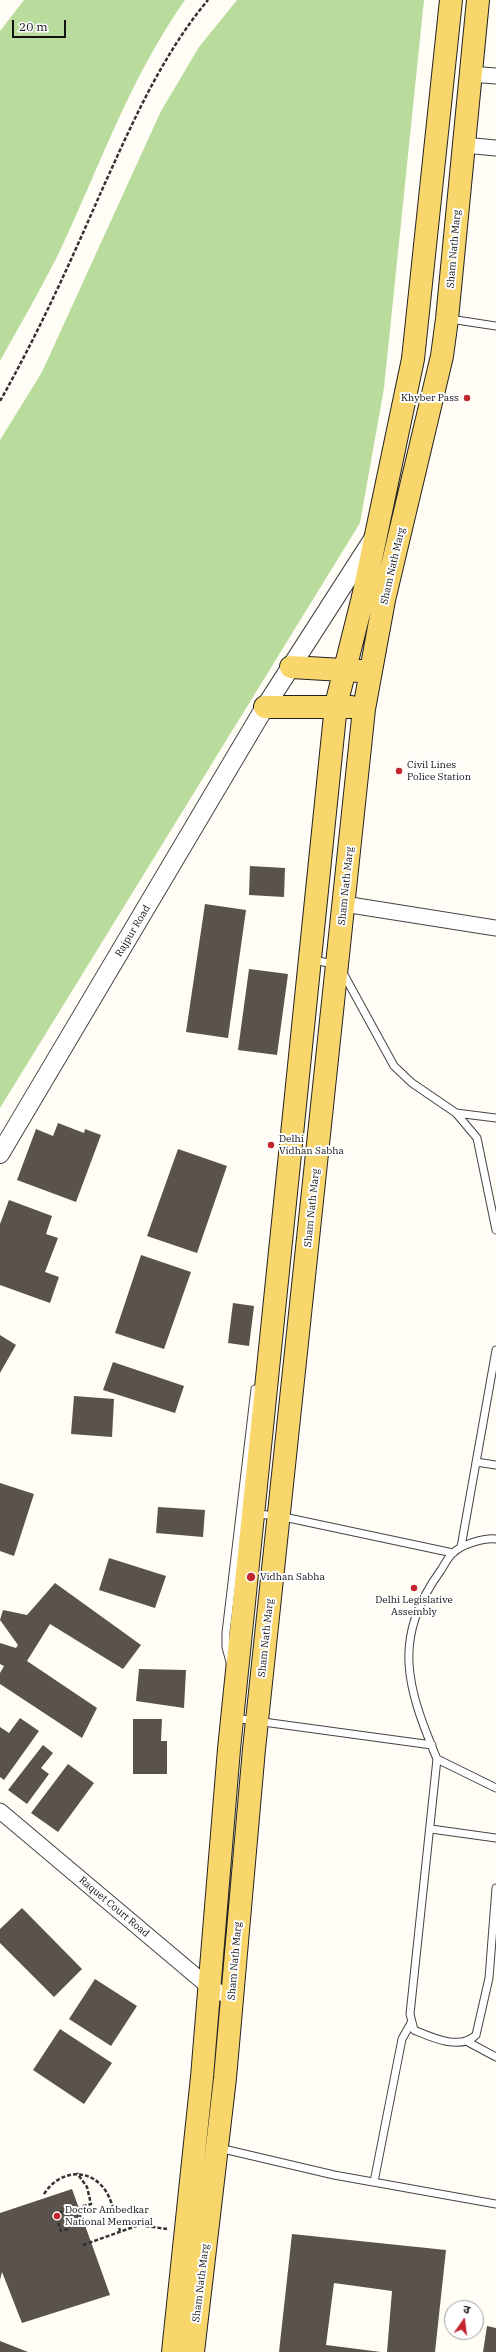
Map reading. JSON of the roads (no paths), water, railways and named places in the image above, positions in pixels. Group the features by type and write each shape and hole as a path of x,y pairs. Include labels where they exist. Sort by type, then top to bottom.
{"main road":[{"name":"Sham Nath Marg","path":"193,2352 206,2147 209,1987 232,1718 336,705 376,534 413,359 451,0"},
{"name":"Sham Nath Marg","path":"173,2352 185,2231 206,2147 232,1998 257,1722 364,708 384,600 442,356 447,319 478,0"},
{"path":"291,667 371,672"},
{"path":"265,707 336,705 364,708"}],"street":[{"path":"470,74 496,76"},
{"path":"464,145 496,148"},
{"name":"Rajpur Road","path":"0,1154 265,707 376,534"},
{"path":"344,904 496,928"},
{"name":"Raquet Court Road","path":"0,1811 209,1987 232,1998"}],"lane":[{"path":"447,319 496,326"},
{"path":"310,960 338,965 394,1066 412,1083 456,1113 477,1138 496,1230"},
{"path":"456,1113 496,1118"},
{"path":"262,1350 272,1328"},
{"path":"461,1547 496,1350"},
{"path":"236,1681 226,1647 226,1633 256,1382"},
{"path":"476,1462 496,1465"},
{"path":"253,1513 279,1516 453,1553"},
{"path":"496,1539 490,1538 461,1547 453,1553 428,1587 416,1614 408,1644 409,1681 419,1715 437,1759 431,1829 410,2014 411,2022 414,2030 442,2041 466,2042 496,2057"},
{"path":"232,1718 432,1745"},
{"path":"437,1759 487,1785 496,1788"},
{"path":"431,1829 496,1838"},
{"path":"466,2042 476,2035 480,2026 488,1978 496,1888"},
{"path":"374,2182 402,2039 411,2022"},
{"path":"206,2147 374,2182 496,2204"}],"place":[{"name":"Khyber Pass","path":"467,398"},
{"name":"Civil Lines Police Station","path":"399,771"},
{"name":"Delhi Vidhan Sabha","path":"271,1145"},
{"name":"Vidhan Sabha","path":"251,1577"},
{"name":"Delhi Legislative Assembly","path":"414,1588"},
{"name":"Doctor Ambedkar National Memorial","path":"57,2216"}]}
